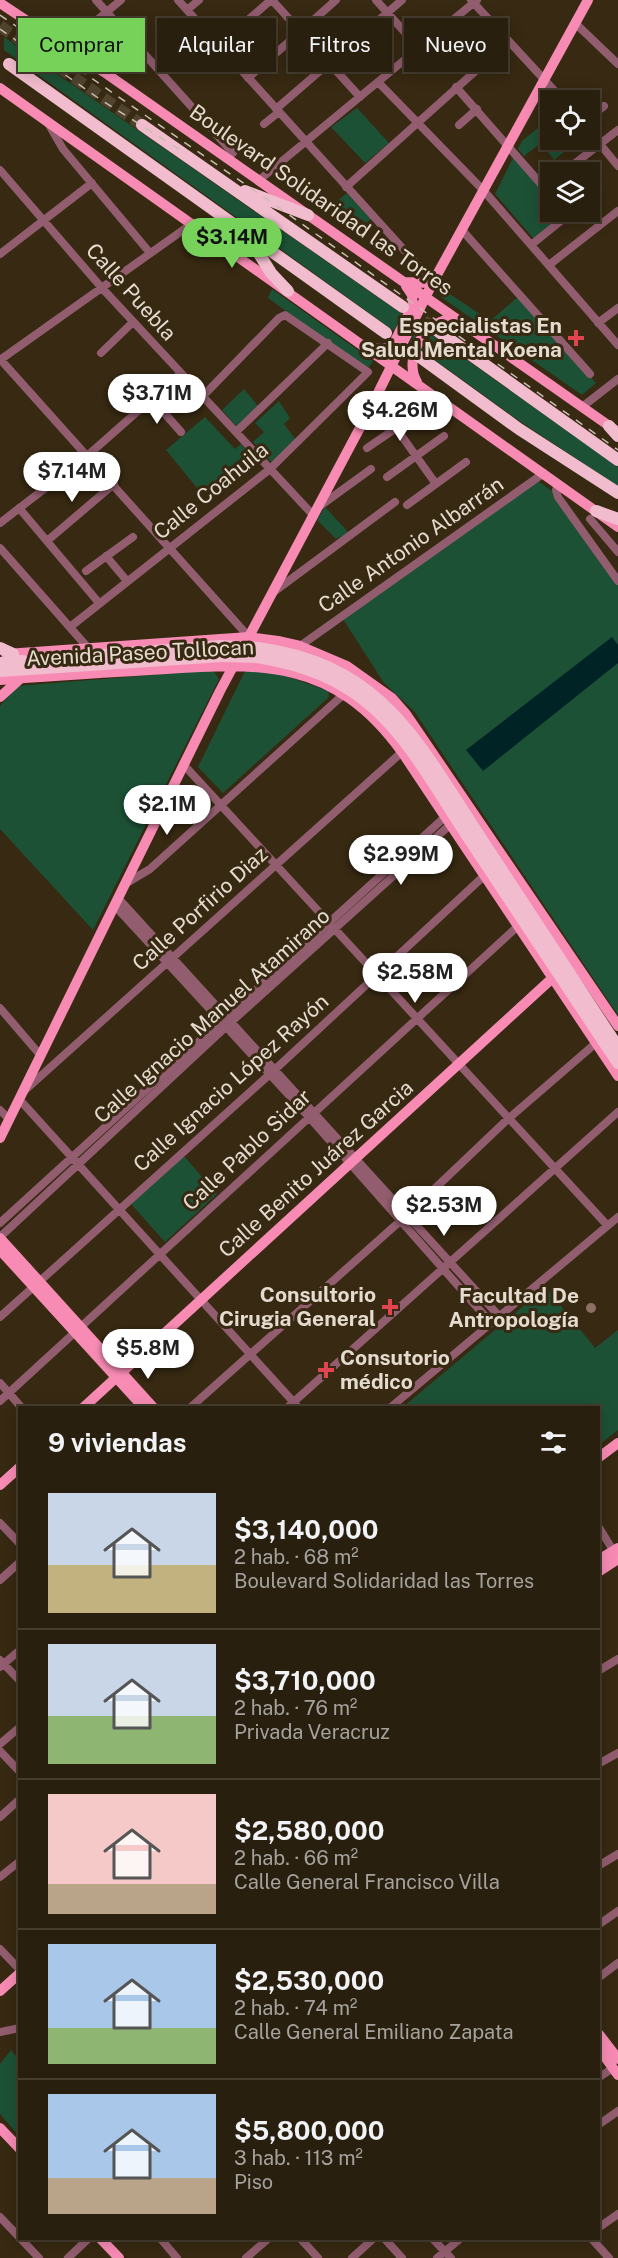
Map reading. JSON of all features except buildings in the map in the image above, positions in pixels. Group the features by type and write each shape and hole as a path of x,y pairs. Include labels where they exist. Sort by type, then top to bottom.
{"highway":[{"path":"9,64 386,333"},
{"name":"Boulevard Solidaridad las Torres","path":"142,125 403,307"},
{"path":"218,178 308,215"},
{"path":"236,225 251,240 271,273 288,291"},
{"name":"Boulevard Solidaridad las Torres","path":"435,329 618,460"},
{"path":"417,355 537,441 618,493"},
{"path":"593,515 618,519"},
{"name":"Avenida Paseo Tollocan","path":"3,655 11,675 221,651 257,653 283,651 324,664 378,697 402,722 474,837 607,1036 618,1047"},
{"name":"Avenida Paseo Tollocan","path":"257,653 300,666 347,687 384,716 474,837"},
{"path":"378,697 395,701 402,722"},
{"path":"402,752 420,763"},
{"name":"Avenida Paseo Tollocan","path":"607,1036 618,1063"}],"main road":[{"path":"0,1138 183,764 270,595 371,407 433,282 588,0"},
{"name":"Boulevard Solidaridad las Torres","path":"0,3 23,18"},
{"name":"Boulevard Solidaridad las Torres","path":"103,72 615,431"},
{"path":"0,88 193,223 418,384 448,408 559,483 593,515 618,527"},
{"path":"369,349 382,349 395,341 413,302 404,282 433,282"},
{"path":"418,384 412,373 411,361 426,333 438,321 456,319"},
{"name":"Avenida Paseo Tollocan","path":"3,655 249,637 300,646 347,666 395,701 427,742 574,959 588,981 618,1076"},
{"name":"Avenida Paseo Tollocan","path":"11,675 235,664 288,670 344,694 376,719 402,752 564,996 607,1036"},
{"path":"0,697 11,675"},
{"name":"Calle Benito Juárez Garcia","path":"85,1406 574,959"},
{"path":"564,996 568,985 574,979 588,981"},
{"path":"0,1237 36,1285"},
{"path":"0,1251 36,1285 152,1406"},
{"path":"119,1374 142,1406"},
{"path":"600,1456 618,1443"},
{"path":"0,1485 18,1469"},
{"path":"600,1559 617,1554"},
{"path":"600,1570 617,1554"},
{"path":"0,1990 18,1973"},
{"path":"600,2037 616,2067"},
{"path":"600,2049 616,2067"},
{"path":"0,2128 18,2147"},
{"path":"102,2240 119,2258"}],"street":[{"path":"96,0 232,153"},
{"path":"100,18 121,0"},
{"path":"178,0 194,18"},
{"path":"187,10 199,0"},
{"path":"251,18 272,0 289,18"},
{"path":"316,18 336,0"},
{"path":"376,0 404,32"},
{"path":"381,18 402,0"},
{"path":"454,18 474,1 488,18"},
{"path":"575,23 618,64"},
{"path":"508,42 554,90"},
{"path":"248,78 288,43"},
{"path":"258,181 404,60"},
{"path":"243,72 433,282"},
{"path":"264,124 321,72"},
{"path":"337,72 360,97"},
{"path":"346,187 473,72"},
{"path":"378,82 415,123 484,192 598,323 614,335 618,345"},
{"path":"456,87 540,182"},
{"path":"600,109 604,106"},
{"path":"459,126 477,109"},
{"path":"46,120 63,149 150,253"},
{"path":"600,143 618,130"},
{"path":"600,145 618,166"},
{"path":"576,162 592,150"},
{"name":"Calle Puebla","path":"0,170 133,322 270,469 315,512"},
{"path":"0,254 92,183"},
{"path":"549,266 618,211"},
{"path":"531,245 560,222"},
{"path":"193,223 0,359 172,547 249,637"},
{"path":"461,230 590,374"},
{"path":"598,323 618,308"},
{"path":"202,396 279,318 289,316 328,343 236,432"},
{"path":"101,353 133,322"},
{"name":"Calle Coahuila","path":"70,627 270,469 367,375 366,368 328,343"},
{"path":"0,523 87,456 182,373"},
{"path":"582,407 618,379"},
{"path":"152,399 181,432"},
{"path":"371,407 396,428 436,484"},
{"path":"367,448 417,414"},
{"path":"387,477 444,436"},
{"path":"407,505 466,462"},
{"path":"315,512 371,469"},
{"name":"Calle Antonio Albarrán","path":"300,646 544,473"},
{"path":"559,483 556,490 558,496 618,581"},
{"path":"47,541 114,484"},
{"path":"270,595 395,502"},
{"path":"20,508 99,603"},
{"path":"593,515 618,551"},
{"path":"86,571 133,537"},
{"path":"0,548 89,649"},
{"path":"106,556 127,581"},
{"path":"125,884 150,869 344,694"},
{"name":"Calle Porfirio Diaz","path":"20,1096 276,863 402,752"},
{"path":"183,764 607,1225"},
{"name":"Calle Ignacio Manuel Atamirano","path":"0,1237 75,1161 448,820"},
{"name":"Calle Ignacio López Rayón","path":"0,1317 272,1072 485,875"},
{"path":"117,902 354,1162 445,1265 491,1323"},
{"name":"Calle Pablo Sidar","path":"0,1401 518,926"},
{"path":"0,1008 41,1056"},
{"path":"192,1406 403,1218 508,1119 607,1036"},
{"path":"20,1096 75,1161 250,1354 293,1405 445,1265 618,1112"},
{"path":"0,1110 9,1119"},
{"name":"Calle Ignacio Manuel Atamirano","path":"0,1223 75,1161"},
{"path":"392,1406 618,1217"},
{"path":"445,1265 499,1316"},
{"path":"0,1383 20,1406"},
{"path":"0,1523 18,1542"},
{"path":"600,1529 617,1554"},
{"path":"0,1580 18,1564"},
{"path":"18,1651 1,1664 18,1679"},
{"path":"600,1670 618,1659"},
{"path":"0,1744 18,1728"},
{"path":"0,1751 18,1770"},
{"path":"600,1763 618,1753"},
{"path":"0,1817 18,1801"},
{"path":"600,1865 618,1854"},
{"path":"0,1877 18,1863"},
{"path":"600,1924 618,1911"},
{"path":"0,1949 18,1969"},
{"path":"600,1976 618,1963"},
{"path":"0,2032 18,2028"},
{"path":"600,2077 616,2067"},
{"path":"600,2124 618,2111"},
{"path":"600,2227 618,2214"},
{"path":"0,2217 18,2236"},
{"path":"22,2240 39,2258"},
{"path":"68,2258 87,2240"},
{"path":"162,2240 177,2258"},
{"path":"246,2258 267,2240"},
{"path":"304,2240 318,2258"},
{"path":"352,2258 372,2240"},
{"path":"386,2240 402,2258"},
{"path":"434,2240 448,2255"},
{"path":"437,2258 448,2255 459,2240"},
{"path":"593,2240 609,2258"}],"green space":[{"path":"4,37 18,47 18,60 4,50"},
{"path":"35,72 54,72 402,314 394,331"},
{"path":"357,108 389,143 365,163 331,127"},
{"path":"540,126 540,144 524,156 518,149 522,141"},
{"path":"546,150 566,150 554,160"},
{"path":"514,156 540,186 540,222 555,222 534,239 495,194"},
{"path":"347,193 371,219 367,223 334,204"},
{"path":"272,289 373,361 367,370 268,298"},
{"path":"444,290 490,321 518,297 596,383 582,395 441,297"},
{"path":"419,326 618,467 618,486 521,422 410,342"},
{"path":"244,389 258,406 238,428 222,410"},
{"path":"279,401 290,418 284,424 296,440 272,463 253,442 264,432 255,423"},
{"path":"205,417 235,449 241,444 247,451 242,456 246,461 202,494 166,450"},
{"path":"538,481 552,491 618,586 618,1015 414,711 384,683 343,619"},
{"path":"325,507 349,533 336,539 317,520"},
{"path":"213,670 219,679 93,930 0,829 0,706 17,686"},
{"path":"269,670 328,691 329,697 223,793 198,767 245,671"},
{"path":"184,1156 217,1194 165,1242 131,1204"},
{"path":"546,1287 595,1348 618,1330 618,1430 600,1444 600,1406 404,1406"},
{"path":"11,2050 18,2059 18,2135 0,2114 0,2064"}],"water":[{"path":"612,637 618,645 618,663 483,771 466,750"}],"tunnel":[{"path":"0,26 142,125"},
{"path":"409,310 435,329"}],"railway":[{"path":"0,15 281,209 618,450"},
{"path":"0,29 101,100 182,151"}],"place":[{"name":"Especialistas En Salud Mental Koena","path":"576,338"},
{"name":"Consultorio Cirugia General","path":"390,1307"},
{"name":"Facultad De Antropología","path":"591,1308"},
{"name":"Consutorio médico","path":"326,1370"}]}
